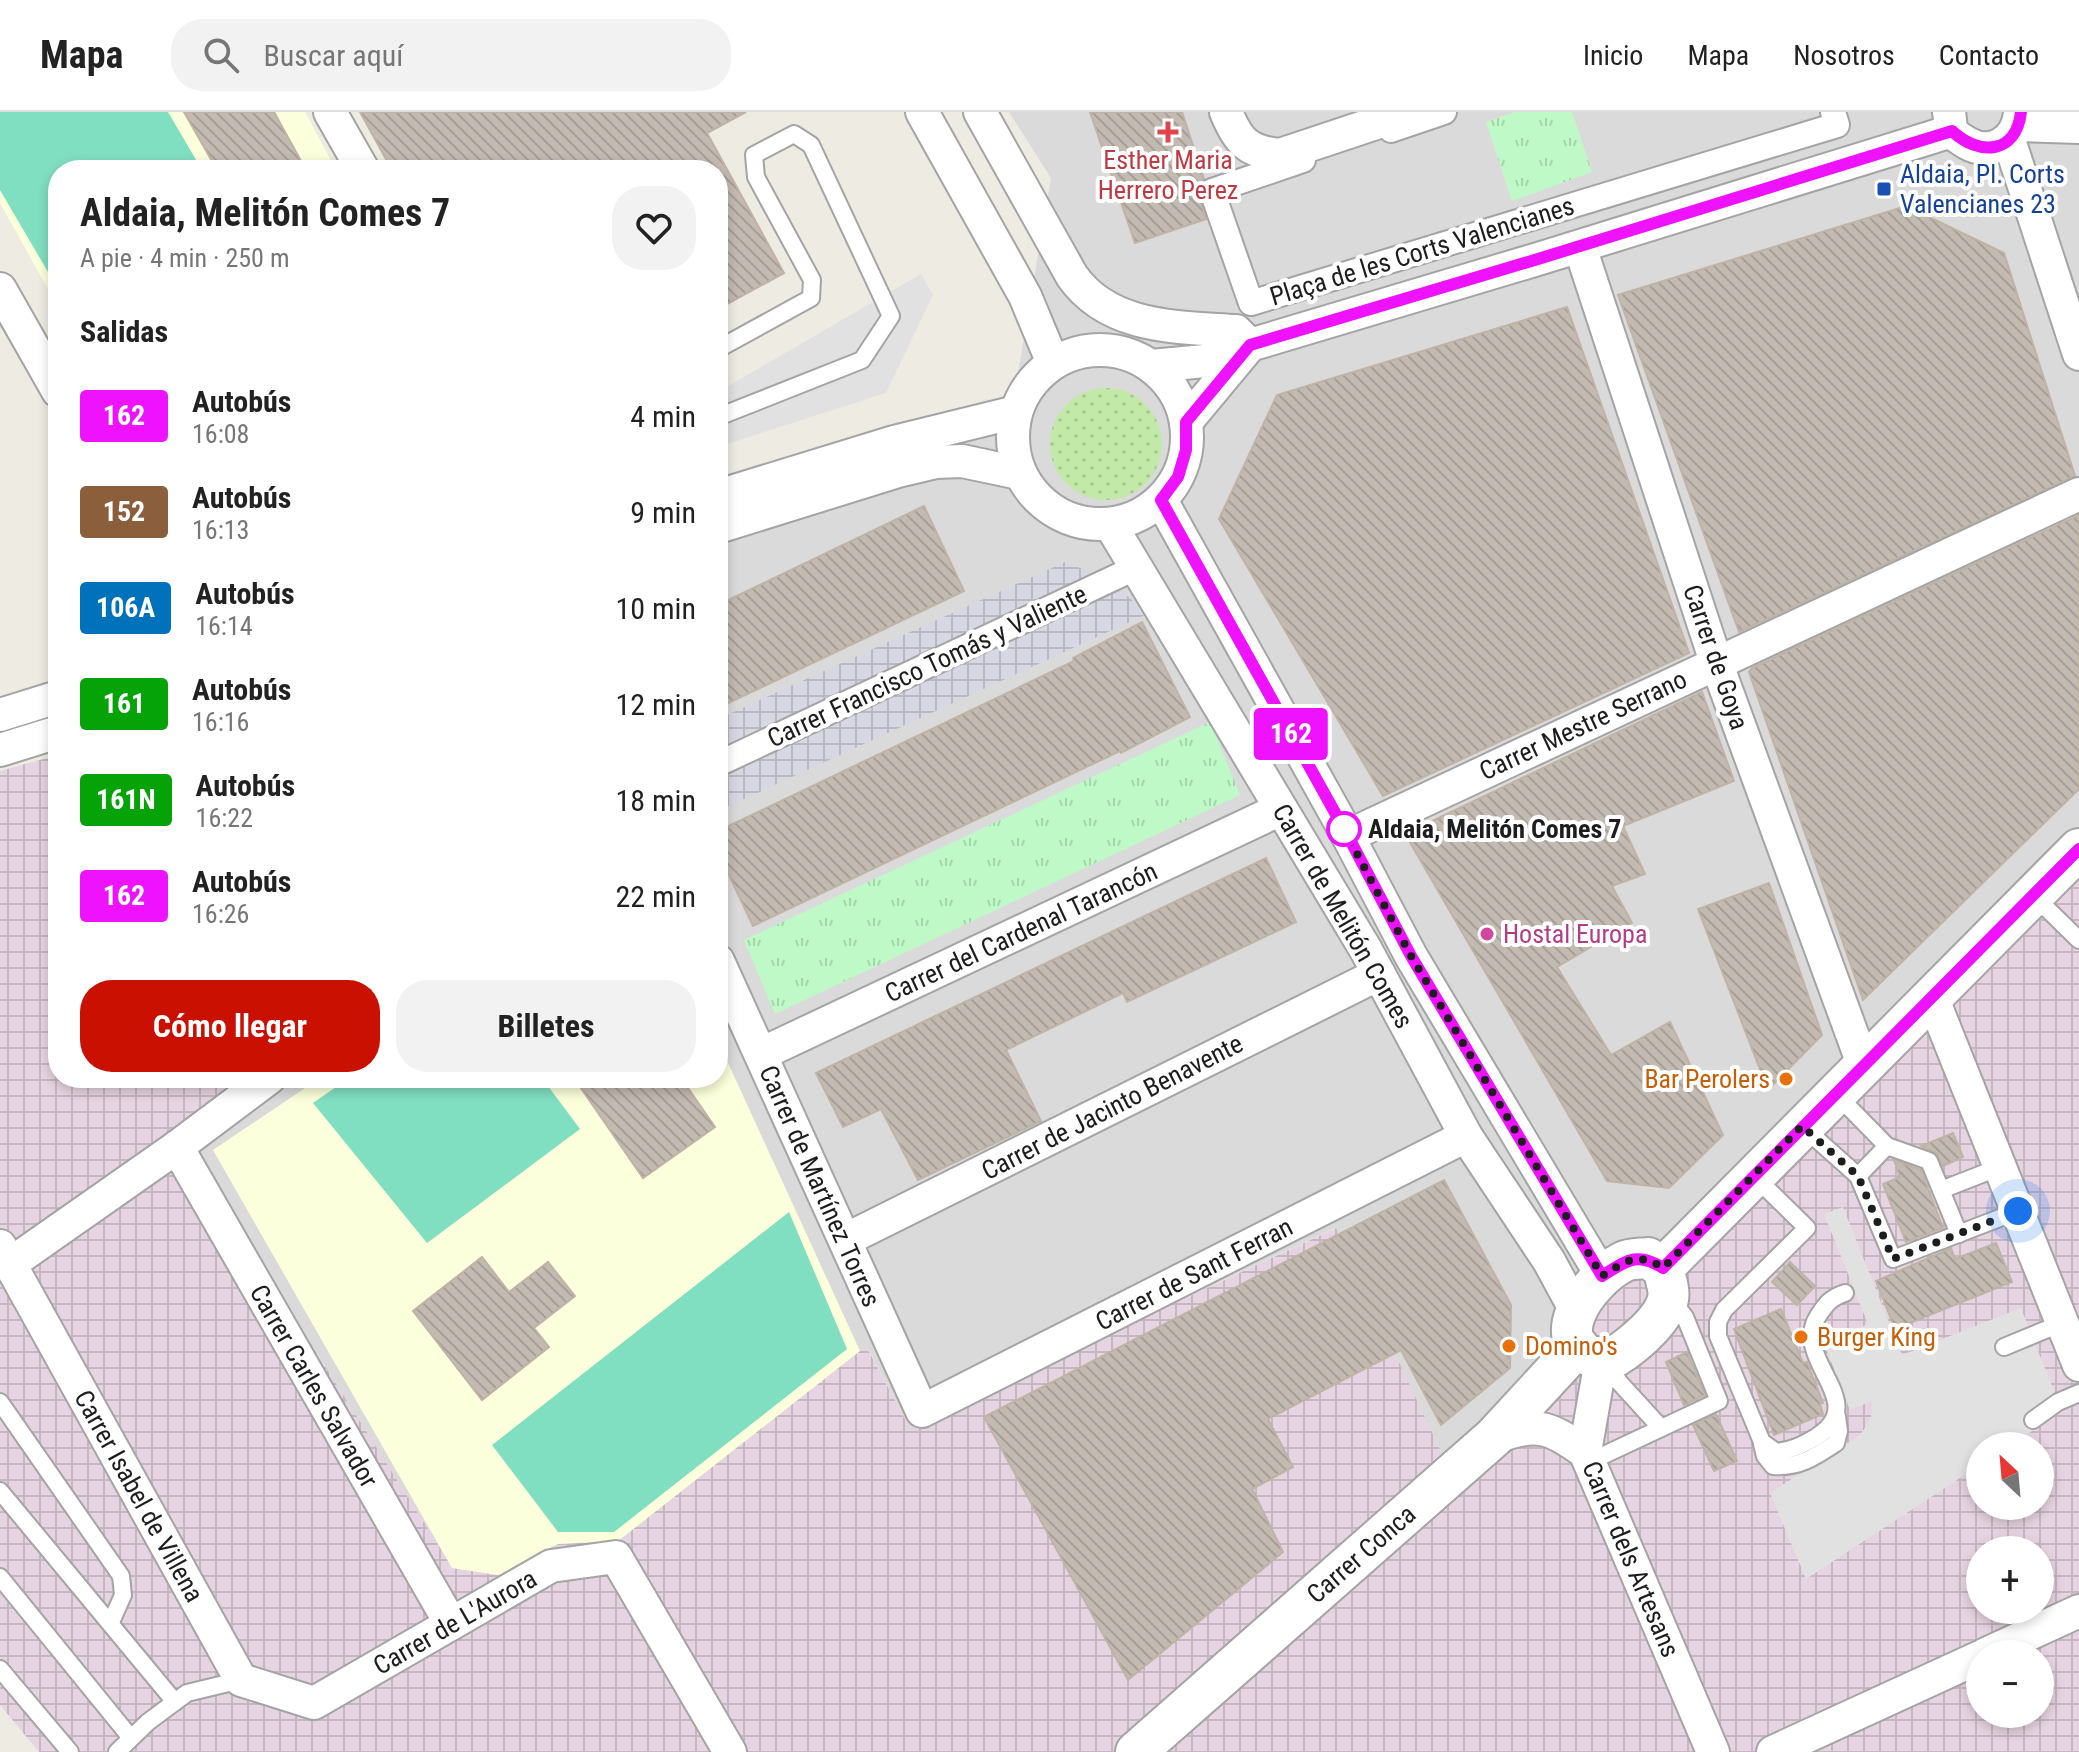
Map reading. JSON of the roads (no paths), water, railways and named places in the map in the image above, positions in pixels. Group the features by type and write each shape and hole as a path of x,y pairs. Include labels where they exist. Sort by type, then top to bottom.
{"street":[{"path":"330,112 357,160"},
{"path":"922,112 1025,296 1053,363"},
{"path":"980,112 1072,276 1095,302 1125,317 1171,327 1236,331 1250,345 1186,422"},
{"path":"1226,112 1236,136 1261,153 1280,155 1409,112"},
{"name":"Plaça de les Corts Valencianes","path":"1444,112 1212,191 1251,303 1837,125 1833,112"},
{"path":"1951,121 1962,140 1976,148 1992,148 2016,126 2079,127"},
{"name":"Plaça de les Corts Valencianes","path":"1151,366 1205,361 1580,247 1951,121"},
{"path":"2016,126 2066,268 2079,354"},
{"name":"Carrer de Goya","path":"1580,247 1716,662 1863,1064"},
{"path":"0,289 48,373"},
{"path":"1102,350 1128,354 1151,366 1167,381 1180,400 1186,422 1186,450 1178,477 1161,500 1137,516 1110,524 1082,523 1056,513 1034,496 1019,473 1012,443 1021,399 1034,379 1053,363 1076,353 1102,350"},
{"path":"728,493 894,442 1016,412"},
{"path":"728,524 936,462 962,461 1019,473"},
{"name":"Carrer Mestre Serrano","path":"1348,836 2079,494"},
{"name":"Carrer de Melitón Comes","path":"1161,500 1348,836 1411,956 1602,1276"},
{"name":"Carrer de Melitón Comes","path":"1110,524 1379,974 1466,1136 1549,1261 1590,1344"},
{"name":"Carrer Francisco Tomás y Valiente","path":"728,759 1135,568"},
{"path":"0,715 48,700"},
{"path":"0,750 48,735"},
{"name":"Carrer del Cardenal Tarancón","path":"761,1054 1281,809"},
{"path":"1666,1282 1648,1258 1626,1260 1602,1276 1590,1344 1626,1351 1662,1313 1666,1282 1753,1175 2079,849"},
{"name":"Carrer de Jacinto Benavente","path":"845,1240 1379,974"},
{"name":"Carrer de Martínez Torres","path":"728,983 922,1411"},
{"path":"1932,997 2079,1365"},
{"path":"5,1255 177,1147 256,1088"},
{"name":"Carrer de Sant Ferran","path":"922,1411 1466,1136"},
{"name":"Carrer Carles Salvador","path":"177,1147 451,1624"},
{"name":"Carrer Isabel de Villena","path":"5,1255 241,1680"},
{"name":"Carrer Conca","path":"1144,1749 1494,1437 1590,1344"},
{"name":"Carrer dels Artesans","path":"1590,1344 1587,1457 1713,1752"},
{"path":"1494,1437 1529,1426 1557,1432 1587,1457"},
{"name":"Carrer de L'Aurora","path":"241,1680 314,1703 551,1566 616,1557 730,1752"},
{"path":"2016,1640 2079,1611"},
{"path":"1773,1752 1966,1663"}],"lane":[{"path":"728,344 811,298 812,280 756,177 754,155 794,134 811,145 891,316 862,360 728,413"},
{"path":"2033,894 2079,940"},
{"path":"1835,1093 1887,1146 1929,1161 1959,1234"},
{"path":"1802,1126 1858,1176 1893,1259 2018,1211"},
{"path":"1858,1176 1887,1146"},
{"path":"1941,1190 2000,1167"},
{"path":"1753,1175 1807,1228 1724,1310 1718,1322 1718,1336 1762,1442 1776,1452 1795,1450 1829,1429 1837,1416 1836,1400 1811,1342 1812,1325 1830,1298 1845,1293"},
{"path":"1587,1457 1719,1401 1685,1317 1666,1282"},
{"path":"2004,1347 2062,1323"},
{"path":"1590,1344 1661,1428"},
{"path":"2033,1420 2058,1402 2079,1393"},
{"path":"0,1402 121,1576 123,1595 111,1622"},
{"path":"0,1491 175,1702"},
{"path":"0,1577 131,1738"},
{"path":"0,1669 70,1752"},
{"path":"117,1752 187,1693 241,1680"}],"place":[{"name":"Esther Maria Herrero Perez","path":"1168,132"},
{"name":"Aldaia, Pl. Corts Valencianes 23","path":"1884,189"},
{"name":"Aldaia, Melitón Comes 7","path":"1344,829"},
{"name":"Hostal Europa","path":"1487,934"},
{"name":"Bar Perolers","path":"1786,1079"},
{"name":"Burger King","path":"1801,1337"},
{"name":"Domino's","path":"1509,1346"}]}
